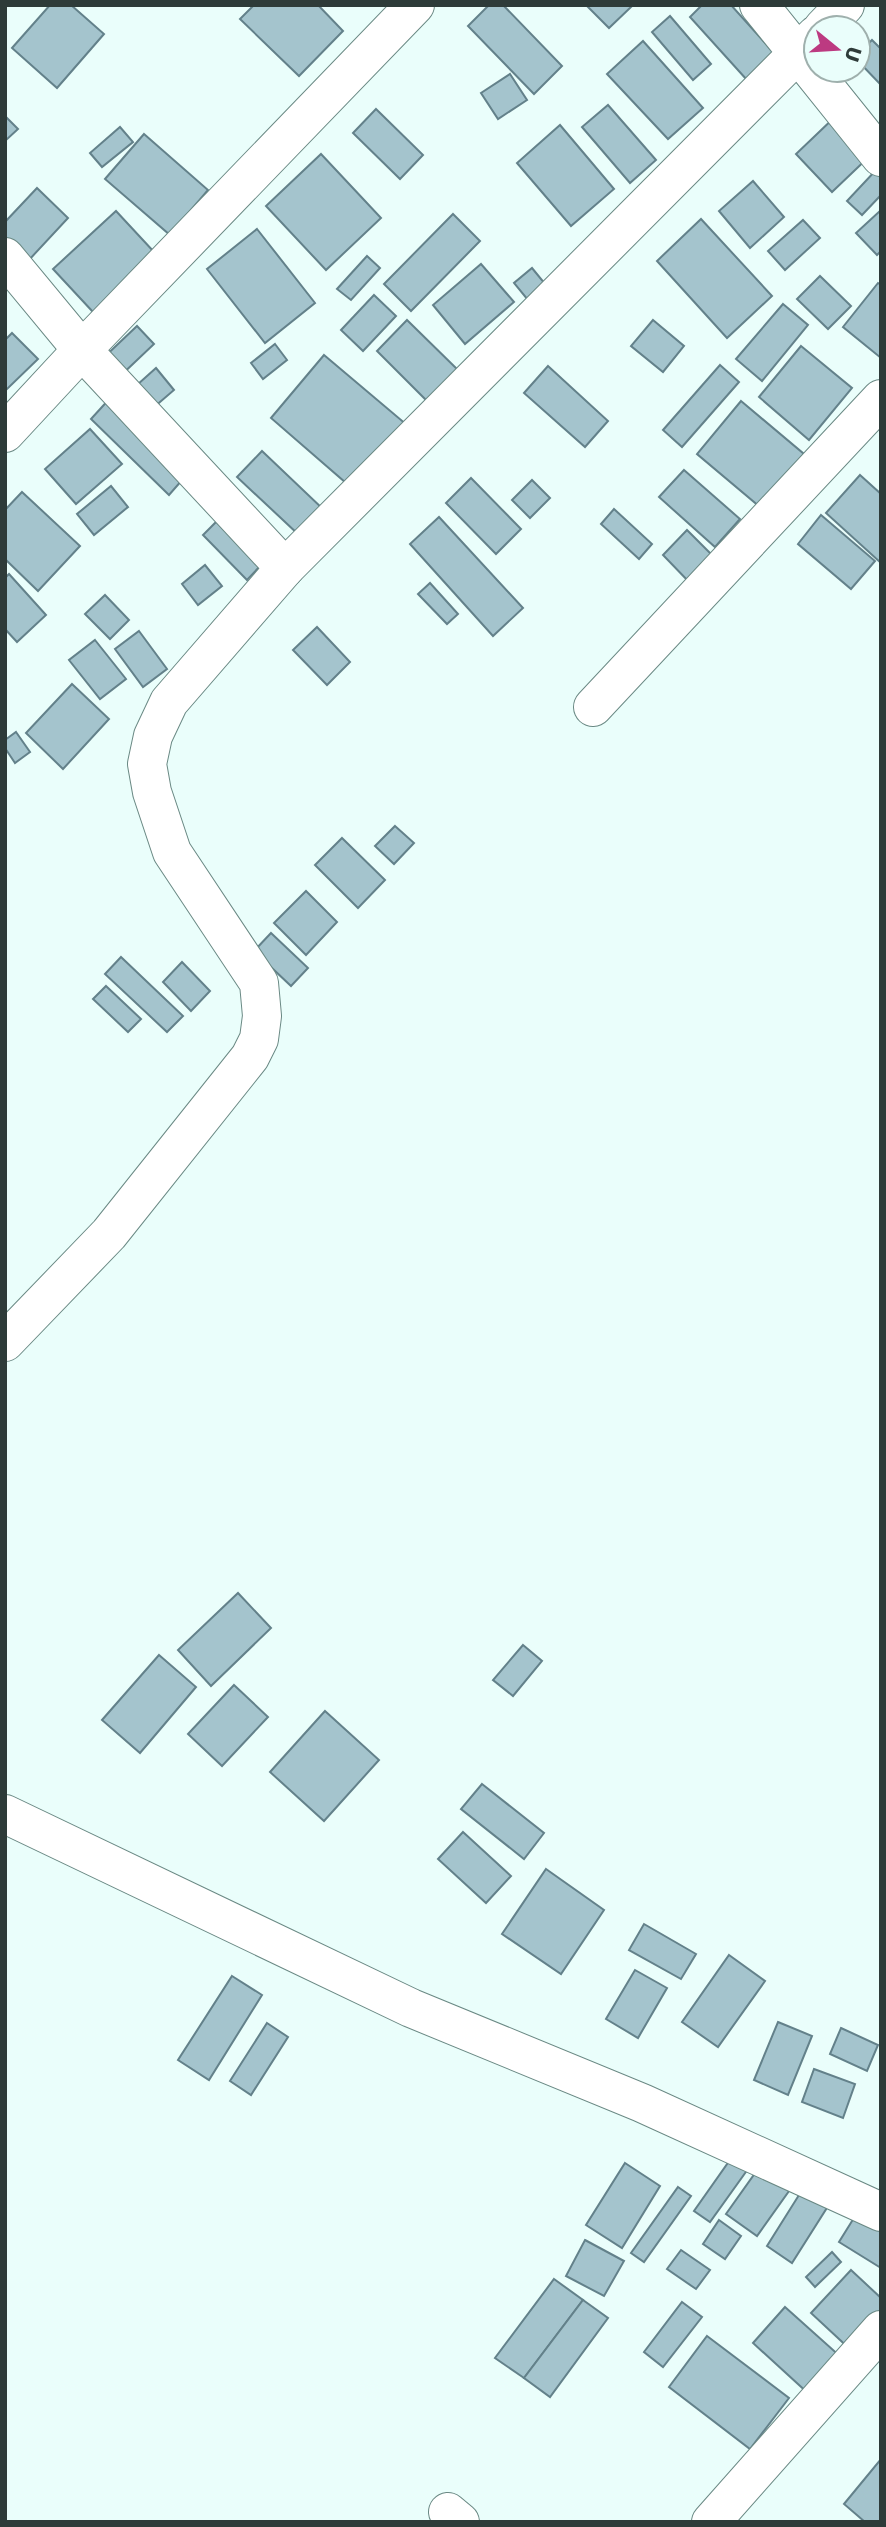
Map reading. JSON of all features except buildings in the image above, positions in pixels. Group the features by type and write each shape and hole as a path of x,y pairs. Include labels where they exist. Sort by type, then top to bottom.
{"street":[{"path":"5,433 415,5"},
{"path":"759,5 802,33"},
{"path":"5,1342 109,1234 250,1058 259,1039 262,1016 259,983 172,852 152,792 147,764 153,736 169,702 285,568 802,49"},
{"path":"838,84 881,157"},
{"path":"5,257 82,350 285,568"},
{"path":"593,707 881,399"},
{"path":"5,1814 411,2008 642,2103 881,2212"},
{"path":"711,2522 881,2330"}]}
